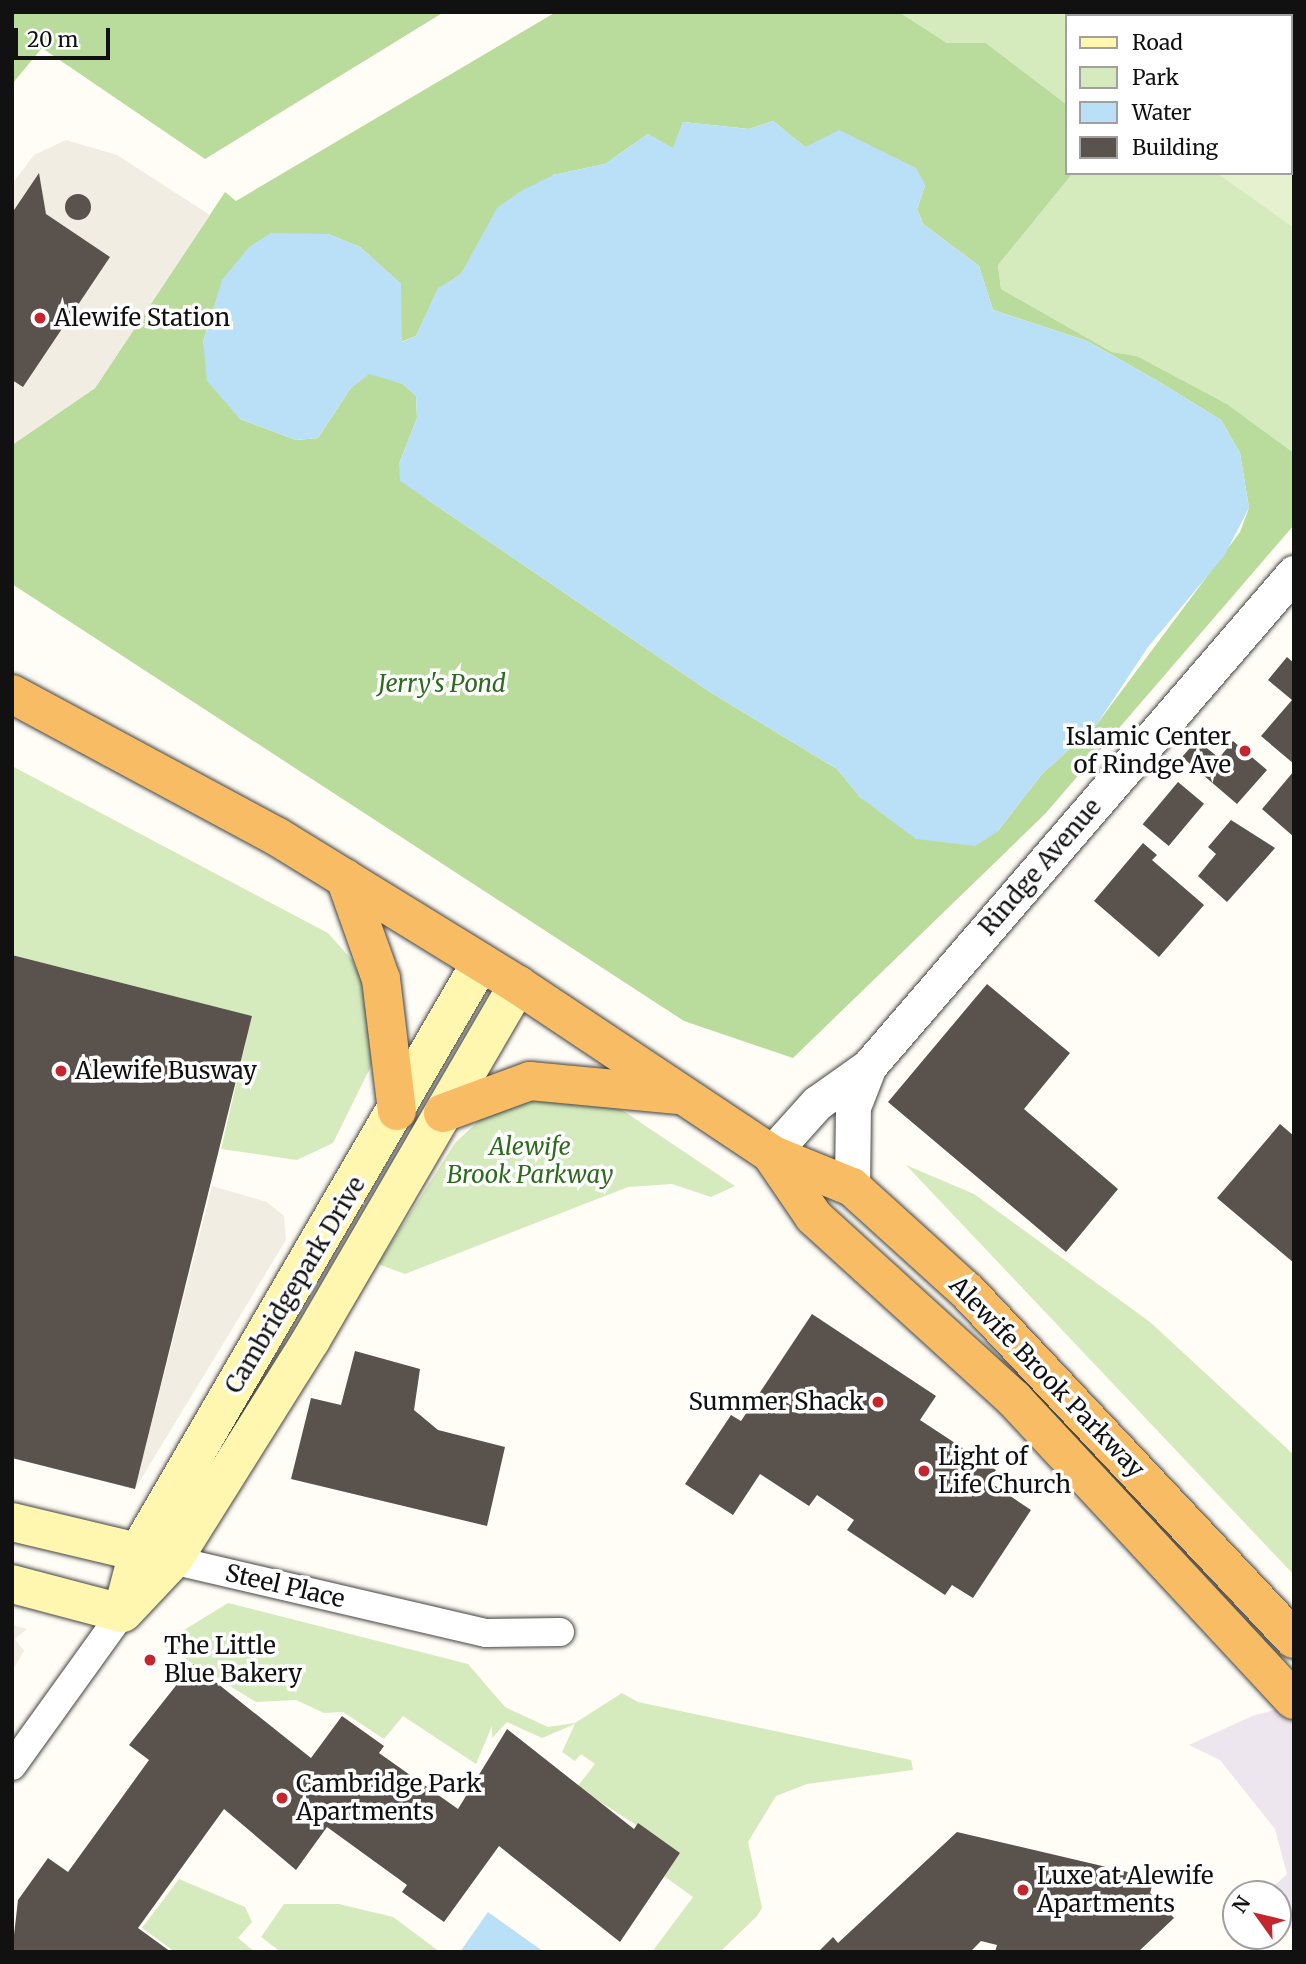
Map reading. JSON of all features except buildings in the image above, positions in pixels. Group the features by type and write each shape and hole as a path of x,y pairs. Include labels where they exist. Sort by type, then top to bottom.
{"highway":[{"name":"Alewife Brook Parkway","path":"12,694 137,757 345,878 518,985 771,1154 852,1187 968,1292 1294,1639"},
{"path":"345,878 381,979 397,1111"},
{"path":"443,1113 507,1087 544,1080 683,1095"},
{"name":"Alewife Brook Parkway","path":"771,1154 814,1217 1014,1399 1288,1694"}],"main road":[{"name":"Cambridgepark Drive","path":"122,1613 481,962"},
{"name":"Cambridgepark Drive","path":"155,1556 311,1340 518,985"},
{"name":"Steel Place","path":"12,1522 155,1556"},
{"path":"12,1584 122,1613"}],"street":[{"name":"Rindge Avenue","path":"771,1154 817,1103 869,1066 1294,573"},
{"name":"Rindge Avenue","path":"852,1187 853,1107 869,1066"},
{"name":"Steel Place","path":"155,1556 486,1633 560,1632"},
{"name":"Cambridgepark Drive","path":"12,1766 122,1613"}],"shaded area":[{"path":"66,140 117,155 210,215 95,388 12,445 12,380 46,214 39,174 12,213 12,184 34,155"},
{"path":"212,1186 267,1202 284,1216 286,1240 135,1489"},
{"path":"12,1625 27,1629 15,1639 24,1651 12,1671"},
{"path":"1294,1705 1294,1930 1292,1880 1280,1880 1287,1874 1275,1829 1220,1760 1189,1745 1252,1716"}],"green space":[{"path":"12,12 444,12 205,159 42,48 12,84"},
{"name":"Jerry's Pond","path":"556,12 899,12 947,43 986,43 1064,102 1064,175 1071,175 998,265 1001,289 1112,352 1137,356 1227,404 1294,453 1294,525 1045,814 793,1058 684,1021 12,584 12,445 95,388 225,192 236,201","holes":["773,121 805,147 925,185 917,209 923,224 979,266 993,310 1087,341 1221,420 1240,453 1249,508 1240,532 1097,724 1042,774 997,832 861,798 837,769 713,694 428,500 399,464 417,418 416,396 403,384 369,373 350,389 318,438 296,440 240,419 203,342 212,313 328,234 360,247 401,284 401,342 416,336 438,289 461,274 480,241 553,175 605,164 648,134 673,149 683,122 749,129"]},
{"path":"899,12 1294,12 1294,453 1227,404 1137,356 1112,352 1001,289 998,265 1071,175 1292,175 1292,14 1064,14 1064,102 986,43 947,43"},
{"path":"1294,39 1294,228 1220,175 1292,175"},
{"path":"12,766 328,933 352,960 367,989 374,1060 333,1143 297,1160 221,1149 252,1016 12,955"},
{"name":"Alewife Brook Parkway","path":"570,1094 622,1110 735,1186 711,1197 672,1184 628,1187 405,1274 378,1264 455,1143 488,1112 527,1097"},
{"path":"906,1165 974,1194 1150,1322 1294,1455 1294,1575"},
{"path":"228,1603 468,1664 505,1707 548,1727 575,1723 622,1693 638,1702 911,1760 913,1770 807,1784 776,1796 748,1842 762,1908 757,1916 720,1952 652,1952 693,1897 664,1876 680,1853 577,1787 595,1764 581,1754 575,1761 562,1752 575,1724 542,1738 507,1722 492,1738 492,1726 476,1764 403,1716 384,1739 343,1712 324,1713 296,1700 256,1702 161,1644"},
{"path":"179,1879 245,1907 252,1922 238,1938 255,1952 175,1952 142,1928"},
{"path":"284,1904 339,1904 393,1917 440,1952 281,1952 261,1937"}],"water":[{"path":"1188,12 1256,12 1222,14"},
{"path":"773,121 805,147 839,130 916,168 925,185 917,209 923,224 979,266 993,310 1087,341 1156,380 1221,420 1240,453 1249,508 1224,556 1148,647 1097,724 1042,774 997,832 975,846 916,839 861,798 837,769 713,694 400,481 399,464 417,418 416,396 403,384 369,374 350,389 318,438 296,440 240,419 207,381 203,342 222,280 249,247 271,233 328,234 360,247 401,284 402,342 416,336 438,288 461,274 497,208 521,191 553,175 605,164 648,134 673,148 683,122 749,129"},
{"path":"488,1912 544,1952 460,1952"}],"place":[{"name":"Alewife Station","path":"40,318"},
{"name":"Islamic Center of Rindge Ave","path":"1245,751"},
{"name":"Alewife Busway","path":"61,1071"},
{"name":"Summer Shack","path":"878,1402"},
{"name":"Light of Life Church","path":"924,1471"},
{"name":"The Little Blue Bakery","path":"150,1660"},
{"name":"Cambridge Park Apartments","path":"282,1798"},
{"name":"Luxe at Alewife Apartments","path":"1023,1890"}]}
